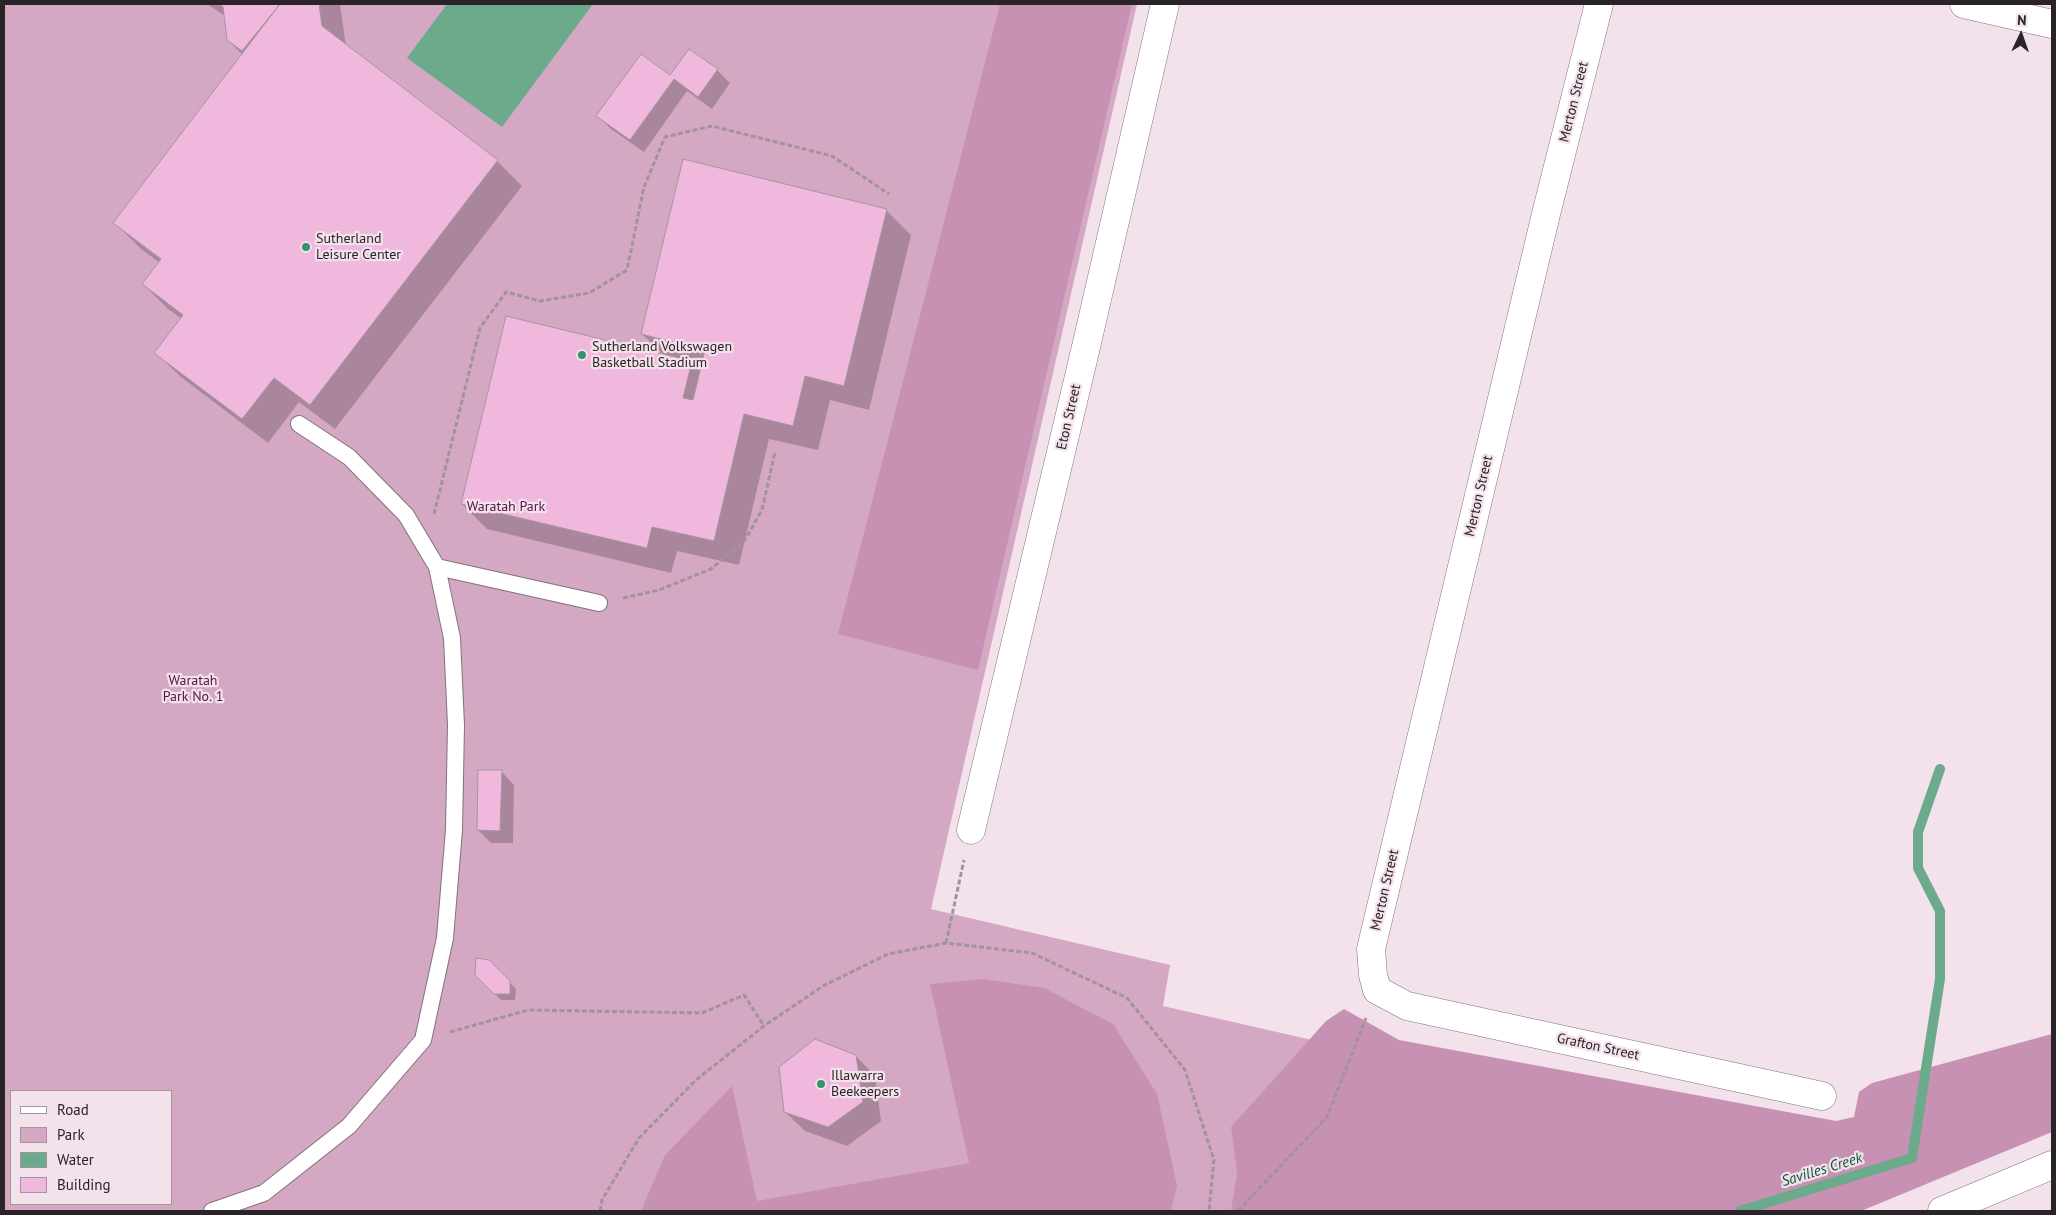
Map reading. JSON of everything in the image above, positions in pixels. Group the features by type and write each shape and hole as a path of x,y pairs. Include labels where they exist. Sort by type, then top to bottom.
{"main road":[{"name":"Eton Street","path":"971,830 1165,4"},
{"name":"Merton Street","path":"1378,990 1371,963 1372,949 1546,214 1599,4"},
{"path":"1964,4 2052,24"},
{"name":"Grafton Street","path":"1378,990 1407,1006 1822,1096"},
{"path":"1942,1211 2052,1165"}],"lane":[{"path":"212,1211 264,1193 349,1126 422,1040 445,938 454,830 456,725 452,638 437,567 406,515 349,457 299,424"},
{"path":"437,567 599,603"}],"path":[{"path":"427,549 480,328 506,292 540,301 589,293 626,270 644,187 665,137 712,126 832,156 889,194"},
{"path":"599,603 659,590 711,569 745,540 762,510 775,452"},
{"path":"946,942 971,830"},
{"path":"600,1211 602,1200 639,1138 696,1080 764,1026 823,986 888,954 946,942 1032,953 1127,998 1185,1070 1214,1160 1209,1211"},
{"path":"1238,1211 1327,1117 1378,990"},
{"path":"422,1040 528,1010 702,1012 744,995 764,1026"}],"green space":[{"name":"Waratah Park","path":"4,4 1137,4 931,909 1170,965 1163,1006 1404,1061 1376,1211 4,1211"}],"shaded area":[{"path":"1000,4 1132,4 978,670 838,634"},
{"path":"983,979 1044,988 1113,1024 1157,1094 1177,1186 1171,1211 641,1211 665,1155 732,1086 757,1201 969,1163 930,984"},
{"path":"1344,1009 1399,1040 1836,1121 1854,1117 1859,1092 1872,1083 2052,1034 2052,1132 1861,1211 1231,1211 1237,1173 1231,1127 1326,1021"}],"water":[{"path":"447,4 593,4 502,127 407,58"}],"building":[{"path":"219,4 280,4 242,51 227,40 223,7"},
{"path":"280,4 319,4 322,26 498,160 310,405 274,378 242,419 154,353 183,315 142,284 161,259 113,223"},
{"path":"689,49 718,69 698,97 674,79 630,140 596,116 641,54 670,75"},
{"name":"Sutherland Volkswagen Basketball Stadium","path":"683,159 887,209 844,386 805,376 793,426 744,414 714,541 652,527 647,548 461,504 506,316 692,361 683,398 693,400 705,350 641,334"},
{"path":"478,770 502,770 500,831 477,830"},
{"path":"476,958 489,960 510,981 510,994 494,994 475,975"},
{"name":"Illawarra Beekeepers","path":"815,1039 856,1055 863,1102 828,1127 784,1112 779,1067"}],"waterway":[{"name":"Savilles Creek","path":"1740,1211 1912,1158 1940,979 1940,911 1918,868 1918,832 1940,769"}],"place":[{"name":"Sutherland Leisure Center","path":"306,247"},
{"name":"Sutherland Volkswagen Basketball Stadium","path":"582,355"},
{"name":"Illawarra Beekeepers","path":"821,1084"}],"park label":[{"name":"Waratah Park No. 1","path":"193,690"}]}
